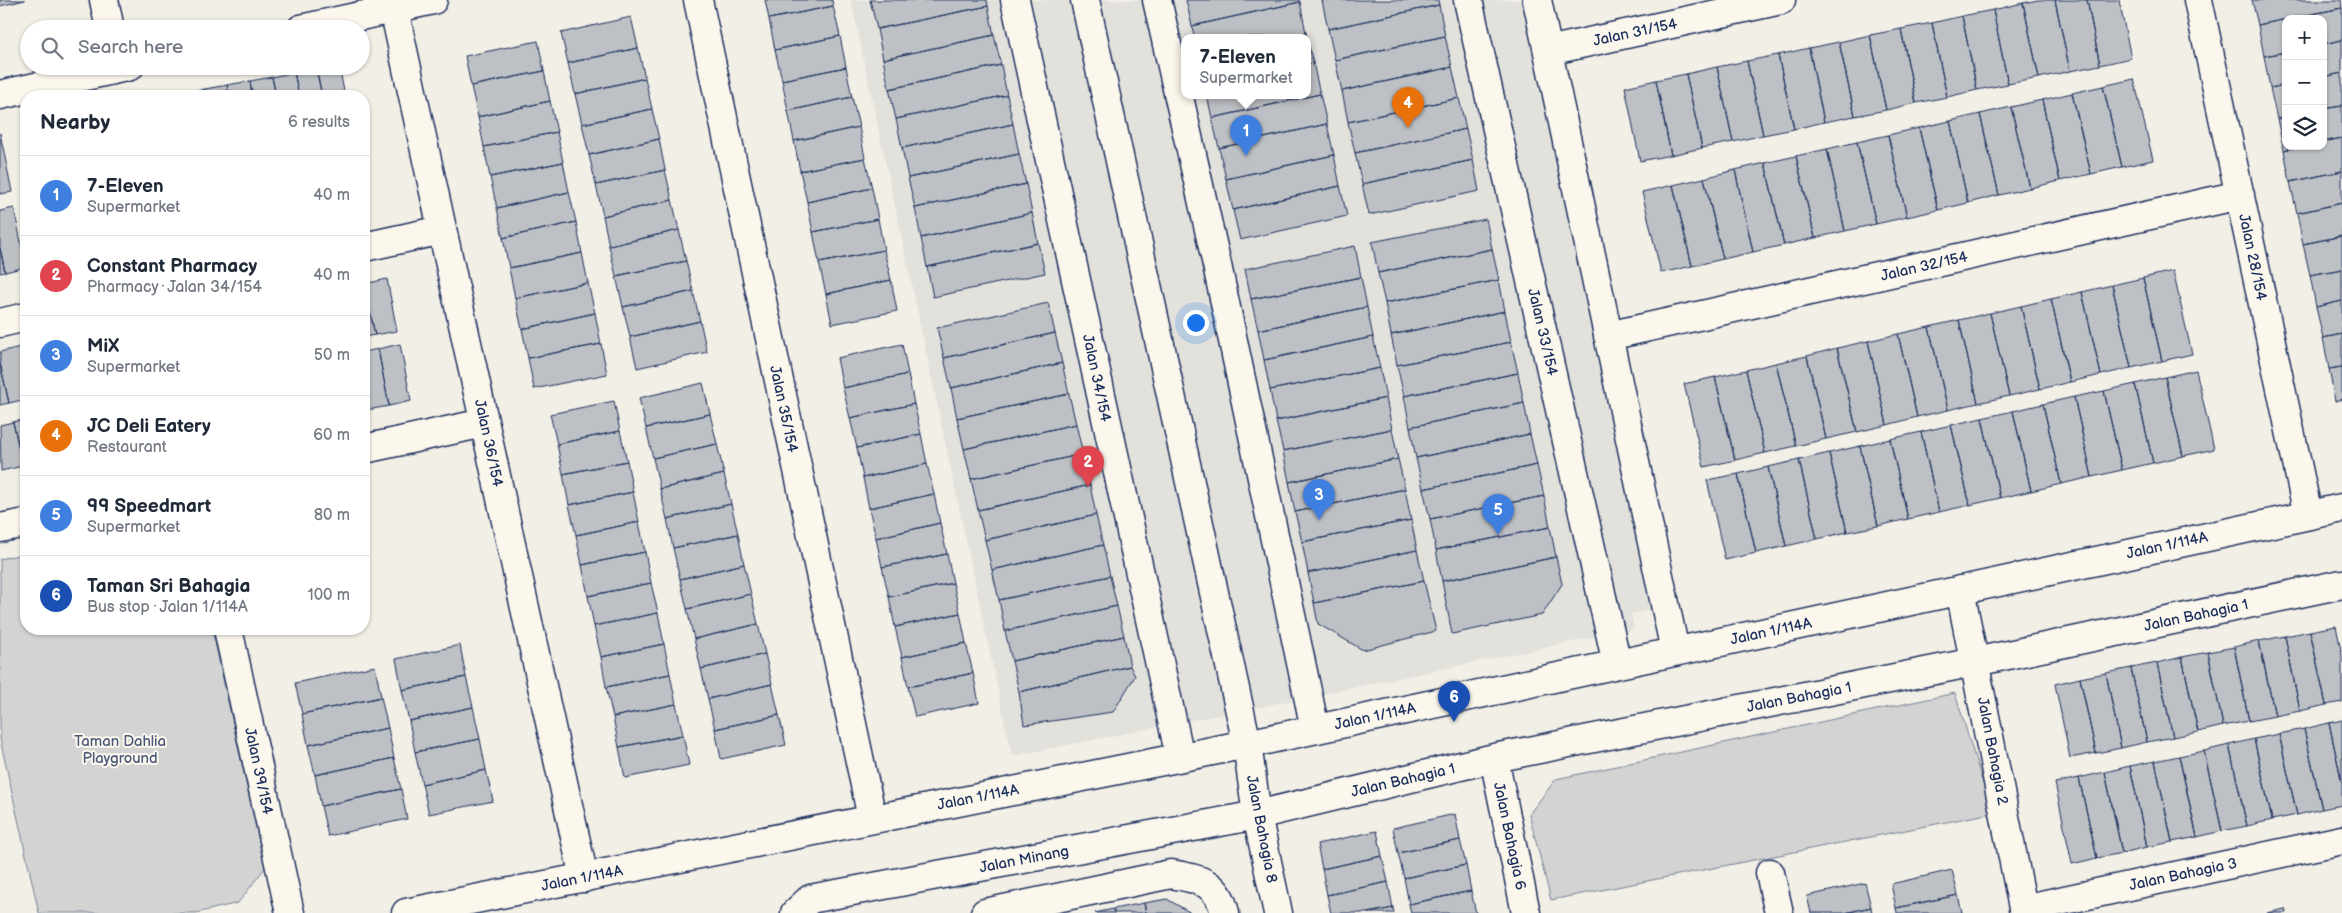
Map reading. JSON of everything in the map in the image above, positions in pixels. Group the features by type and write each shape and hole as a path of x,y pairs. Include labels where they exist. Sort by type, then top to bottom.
{"street":[{"path":"104,0 108,20"},
{"path":"343,20 433,0"},
{"name":"Jalan 35/154","path":"698,0 872,818"},
{"name":"Jalan 34/154","path":"1015,0 1180,757"},
{"path":"1084,0 1247,744"},
{"path":"1157,0 1217,265 1315,729"},
{"name":"Jalan 33/154","path":"1468,0 1617,664"},
{"path":"1537,0 1675,651"},
{"name":"Jalan 31/154","path":"1548,51 1782,0"},
{"name":"Jalan 28/154","path":"2198,0 2308,515"},
{"name":"Jalan 36/154","path":"394,9 584,878"},
{"path":"22,90 87,75"},
{"path":"0,95 20,90"},
{"name":"Jalan 32/154","path":"1608,336 2240,195"},
{"path":"370,245 442,230"},
{"path":"0,323 20,318"},
{"path":"370,448 484,423"},
{"name":"Jalan 1/114A","path":"406,913 1247,744 2342,508"},
{"path":"0,528 20,523"},
{"name":"Jalan Bahagia 1","path":"1258,815 1494,758 1975,662 2342,584"},
{"name":"Jalan Bahagia 2","path":"1960,590 2024,911"},
{"name":"Jalan 39/154","path":"229,635 290,913"},
{"name":"Jalan Bahagia 8","path":"1247,744 1258,815 1278,913"},
{"name":"Jalan Bahagia 6","path":"1494,758 1526,913"},
{"name":"Jalan Minang","path":"794,913 810,899 1258,815"},
{"name":"Jalan Bahagia 3","path":"2024,911 2342,840"},
{"path":"1770,873 1778,913"},
{"path":"985,913 1170,874 1199,879 1213,888 1224,906 1225,913"}],"shaded area":[{"path":"851,0 1527,0 1663,607 1631,614 1634,629 1012,756"}],"green space":[{"name":"Taman Dahlia Playground","path":"20,554 20,635 213,635 265,868 238,903 196,913 39,913 0,739 0,559"},
{"path":"1955,693 1992,813 1551,900 1529,814 1556,779"}],"building":[{"path":"0,0 25,0 0,6"},
{"path":"765,0 832,0 833,6 769,19"},
{"path":"870,0 987,0 988,6 877,29"},
{"path":"1186,0 1299,0 1300,2 1192,26"},
{"path":"1322,0 1438,0 1439,5 1328,29"},
{"path":"2038,0 2055,0 2070,71 2039,78 2023,3"},
{"path":"2055,0 2087,0 2100,65 2070,71"},
{"path":"2087,0 2119,0 2131,58 2100,65"},
{"path":"2252,0 2341,0 2342,8 2307,15 2282,15 2282,20 2258,25"},
{"path":"1300,2 1306,33 1193,34 1192,26"},
{"path":"2023,3 2039,78 2008,84 1993,10"},
{"path":"1439,5 1445,36 1335,60 1328,29"},
{"path":"833,6 840,36 775,50 769,19"},
{"path":"988,6 994,35 883,59 877,29"},
{"path":"2342,8 2342,40 2327,43 2327,15 2308,15"},
{"path":"1993,10 2008,84 1977,90 1962,16"},
{"path":"1962,16 1977,90 1947,97 1932,23"},
{"path":"631,17 638,48 568,63 561,33"},
{"path":"2282,20 2282,53 2264,56 2258,25"},
{"path":"1932,23 1947,97 1916,103 1901,29"},
{"path":"1901,29 1916,103 1886,110 1870,35"},
{"path":"994,35 1001,65 889,89 883,59"},
{"path":"1870,35 1886,110 1855,116 1839,42"},
{"path":"840,36 846,67 782,80 775,50"},
{"path":"1445,36 1452,67 1342,91 1335,60"},
{"path":"2342,40 2342,73 2327,76 2327,43"},
{"path":"538,41 544,71 471,86 465,56"},
{"path":"1839,42 1855,116 1824,122 1809,48"},
{"path":"638,48 645,78 575,94 568,63"},
{"path":"1809,48 1824,122 1794,129 1778,55"},
{"path":"2282,53 2282,86 2270,88 2264,56"},
{"path":"1778,55 1794,129 1763,135 1747,61"},
{"path":"1747,61 1763,135 1733,142 1717,67"},
{"path":"1313,63 1320,94 1311,96 1311,64"},
{"path":"1001,65 1007,95 896,119 889,89"},
{"path":"846,67 852,97 788,111 782,80"},
{"path":"1452,67 1459,98 1348,122 1342,91"},
{"path":"1717,67 1733,142 1702,148 1686,74"},
{"path":"544,71 550,101 478,117 471,86"},
{"path":"2342,73 2342,106 2327,108 2327,76"},
{"path":"1686,74 1702,148 1671,155 1656,80"},
{"path":"295,75 318,75 321,90 298,90"},
{"path":"295,75 298,90 275,90 272,77"},
{"path":"318,75 341,75 344,90 321,90"},
{"path":"272,77 275,90 251,90 250,81"},
{"path":"645,78 652,109 582,124 575,94"},
{"path":"2134,79 2153,160 2122,167 2103,86"},
{"path":"1656,80 1671,155 1640,161 1625,87"},
{"path":"250,81 251,90 228,90 227,85"},
{"path":"227,85 228,90 205,90"},
{"path":"2103,86 2122,167 2091,174 2072,93"},
{"path":"2282,86 2282,118 2277,119 2270,88"},
{"path":"2072,93 2091,174 2060,181 2042,100"},
{"path":"1320,94 1327,124 1219,148 1212,118 1298,99 1311,99 1311,96"},
{"path":"1007,95 1013,124 902,148 896,119"},
{"path":"852,97 859,127 794,141 788,111"},
{"path":"1459,98 1466,129 1355,153 1348,122"},
{"path":"1208,99 1298,99 1212,118"},
{"path":"2042,100 2060,181 2030,188 2011,107"},
{"path":"550,101 557,132 484,147 478,117"},
{"path":"2342,106 2342,138 2327,141 2327,108"},
{"path":"2011,107 2030,188 1999,195 1980,114"},
{"path":"652,109 659,139 589,155 582,124"},
{"path":"1980,114 1999,195 1968,203 1950,121"},
{"path":"2282,118 2282,141 2277,119"},
{"path":"1950,121 1968,203 1938,210 1919,128"},
{"path":"1013,124 1019,154 908,178 902,148"},
{"path":"1327,124 1334,155 1226,179 1219,148"},
{"path":"859,127 865,158 800,171 794,141"},
{"path":"1919,128 1938,210 1907,217 1888,135"},
{"path":"1466,129 1473,160 1362,184 1355,153"},
{"path":"557,132 563,162 490,177 484,147"},
{"path":"0,133 12,192 0,194"},
{"path":"1888,135 1907,217 1876,224 1857,142"},
{"path":"2342,138 2342,171 2290,182 2284,150 2327,150 2327,141"},
{"path":"659,139 665,170 596,185 589,155"},
{"path":"1857,142 1876,224 1845,231 1827,149"},
{"path":"1827,149 1845,231 1815,238 1796,156"},
{"path":"1019,154 1026,184 915,208 908,178"},
{"path":"1334,155 1340,186 1233,210 1226,179"},
{"path":"1796,156 1815,238 1784,245 1765,163"},
{"path":"865,158 872,188 807,202 800,171"},
{"path":"1473,160 1479,191 1369,215 1362,184"},
{"path":"563,162 569,192 497,208 490,177"},
{"path":"1765,163 1784,245 1753,252 1735,170"},
{"path":"665,170 672,200 603,216 596,185"},
{"path":"1735,170 1753,252 1723,259 1704,178"},
{"path":"2342,171 2342,203 2297,213 2290,182"},
{"path":"1704,178 1723,259 1692,266 1673,185"},
{"path":"1026,184 1032,213 921,238 915,208"},
{"path":"1673,185 1692,266 1661,273 1642,192"},
{"path":"1340,186 1347,216 1240,240 1233,210"},
{"path":"872,188 878,219 813,232 807,202"},
{"path":"569,192 576,222 503,238 497,208"},
{"path":"672,200 679,230 609,246 603,216"},
{"path":"2342,203 2342,236 2303,244 2297,213"},
{"path":"14,208 20,238 20,268 5,272 0,248 0,211"},
{"path":"1032,213 1038,243 927,267 921,238"},
{"path":"878,219 884,250 819,263 813,232"},
{"path":"1486,219 1492,249 1378,273 1372,242"},
{"path":"576,222 582,253 509,268 503,238"},
{"path":"679,230 686,261 616,276 609,246"},
{"path":"2342,236 2342,269 2310,275 2303,244"},
{"path":"1038,243 1045,273 933,297 927,267"},
{"path":"1355,246 1361,277 1251,299 1245,269"},
{"path":"0,248 5,272 0,273"},
{"path":"1492,249 1499,280 1385,303 1378,273"},
{"path":"884,250 891,280 826,294 819,263"},
{"path":"582,253 588,283 515,298 509,268"},
{"path":"686,261 693,291 623,307 616,276"},
{"path":"2342,269 2342,301 2316,307 2310,275"},
{"path":"2173,271 2192,354 2162,361 2143,278"},
{"path":"1361,277 1367,307 1258,330 1251,299"},
{"path":"2143,278 2162,361 2131,368 2112,285"},
{"path":"387,279 397,331 375,335 370,312 370,283"},
{"path":"891,280 897,311 832,324 826,294"},
{"path":"1499,280 1505,311 1391,335 1385,303"},
{"path":"588,283 595,313 522,329 515,298"},
{"path":"2112,285 2131,368 2101,375 2082,292"},
{"path":"693,291 700,321 630,337 623,307"},
{"path":"2082,292 2101,375 2070,382 2051,299"},
{"path":"2051,299 2070,382 2040,389 2021,306"},
{"path":"2342,301 2342,334 2323,338 2316,307"},
{"path":"1048,303 1055,333 944,358 937,328"},
{"path":"2021,306 2040,389 2009,396 1990,313"},
{"path":"1367,307 1373,337 1264,360 1258,330"},
{"path":"1505,311 1511,342 1397,365 1391,335"},
{"path":"370,312 375,335 370,336"},
{"path":"595,313 601,344 528,358 522,329"},
{"path":"1990,313 2009,396 1978,403 1959,320"},
{"path":"1959,320 1978,403 1948,410 1929,327"},
{"path":"700,321 707,352 637,368 630,337"},
{"path":"1929,327 1948,410 1917,417 1898,334"},
{"path":"1055,333 1062,363 951,388 944,358"},
{"path":"1898,334 1917,417 1887,425 1868,341"},
{"path":"2342,334 2342,367 2329,369 2323,338"},
{"path":"1373,337 1380,368 1270,390 1264,360"},
{"path":"1868,341 1887,425 1857,432 1837,348"},
{"path":"1511,342 1518,373 1404,396 1397,365"},
{"path":"400,344 411,401 389,406 378,349"},
{"path":"601,344 607,374 534,389 528,358"},
{"path":"902,344 908,374 843,388 837,358"},
{"path":"20,347 20,400 9,403 0,363 0,352"},
{"path":"1837,348 1857,432 1826,439 1807,356"},
{"path":"378,349 389,406 370,409 370,351"},
{"path":"1807,356 1826,439 1796,446 1776,363"},
{"path":"0,363 9,403 0,405"},
{"path":"1062,363 1069,394 957,418 951,388"},
{"path":"1776,363 1796,446 1765,453 1746,370"},
{"path":"2342,367 2342,399 2335,401 2329,369"},
{"path":"1380,368 1386,398 1276,421 1270,390"},
{"path":"1746,370 1765,453 1735,460 1715,377"},
{"path":"2196,370 2214,449 2183,456 2165,377"},
{"path":"1518,373 1524,403 1410,427 1404,396"},
{"path":"908,374 914,404 850,418 843,388"},
{"path":"1715,377 1735,460 1704,467 1684,384"},
{"path":"2165,377 2183,456 2153,463 2135,384"},
{"path":"703,383 710,414 646,428 639,398"},
{"path":"2135,384 2153,463 2122,470 2104,391"},
{"path":"2104,391 2122,470 2092,477 2074,397"},
{"path":"1069,394 1076,424 964,449 957,418"},
{"path":"2074,397 2092,477 2061,484 2043,404"},
{"path":"1386,398 1392,429 1283,451 1276,421"},
{"path":"614,401 620,431 557,444 550,414"},
{"path":"1524,403 1530,434 1416,458 1410,427"},
{"path":"914,404 921,434 857,448 850,418"},
{"path":"2043,404 2061,484 2031,491 2013,411"},
{"path":"2013,411 2031,491 2000,498 1982,418"},
{"path":"710,414 717,444 653,458 646,428"},
{"path":"1982,418 2000,498 1970,505 1951,425"},
{"path":"20,420 20,453 13,422"},
{"path":"13,422 20,453 20,467 1,471 0,425"},
{"path":"1076,424 1083,454 971,479 964,449"},
{"path":"1951,425 1970,505 1939,512 1921,432"},
{"path":"1392,429 1398,459 1289,482 1283,451"},
{"path":"620,431 627,461 563,474 557,444"},
{"path":"1921,432 1939,512 1908,519 1890,439"},
{"path":"921,434 927,464 863,478 857,448"},
{"path":"1530,434 1537,465 1423,489 1416,458"},
{"path":"1890,439 1908,519 1878,526 1860,446"},
{"path":"717,444 724,474 660,489 653,458"},
{"path":"1860,446 1878,526 1847,532 1829,453"},
{"path":"1829,453 1847,532 1817,539 1799,460"},
{"path":"1083,454 1090,485 978,510 971,479"},
{"path":"1398,459 1405,489 1295,512 1289,482"},
{"path":"1799,460 1817,539 1786,546 1768,467"},
{"path":"627,461 633,492 569,505 563,474"},
{"path":"927,464 934,494 869,508 863,478"},
{"path":"1537,465 1544,496 1430,519 1423,489"},
{"path":"1768,467 1786,546 1756,553 1738,474"},
{"path":"724,474 731,504 667,519 660,489"},
{"path":"1738,474 1756,553 1725,560 1707,480"},
{"path":"1090,485 1096,515 985,540 978,510"},
{"path":"1405,489 1411,520 1302,542 1295,512"},
{"path":"633,492 639,522 576,535 569,505"},
{"path":"934,494 940,523 876,538 869,508"},
{"path":"1544,496 1550,527 1436,550 1430,519"},
{"path":"731,504 738,534 673,548 667,519"},
{"path":"1096,515 1103,545 992,570 985,540"},
{"path":"1411,520 1417,550 1308,573 1302,542"},
{"path":"639,522 645,552 582,565 576,535"},
{"path":"940,523 947,554 882,567 876,538"},
{"path":"1550,527 1556,557 1442,581 1436,550"},
{"path":"738,534 744,564 680,579 673,548"},
{"path":"1103,545 1110,576 999,600 992,570"},
{"path":"1417,550 1424,581 1314,603 1308,573"},
{"path":"645,552 651,583 588,596 582,565"},
{"path":"947,554 953,583 889,597 882,567"},
{"path":"1556,557 1562,584 1542,615 1452,634 1442,581"},
{"path":"744,564 751,594 687,609 680,579"},
{"path":"1110,576 1117,606 1005,631 999,600"},
{"path":"1424,581 1436,631 1363,650 1318,624 1314,603"},
{"path":"651,583 658,613 594,626 588,596"},
{"path":"953,583 960,613 895,627 889,597"},
{"path":"751,594 758,624 694,639 687,609"},
{"path":"1117,606 1124,636 1012,661 1005,631"},
{"path":"658,613 664,644 601,657 594,626"},
{"path":"960,613 966,643 902,657 895,627"},
{"path":"758,624 765,654 701,669 694,639"},
{"path":"2336,626 2342,655 2342,702 2326,705 2310,631"},
{"path":"2310,631 2326,705 2300,711 2285,636"},
{"path":"1124,636 1130,666 1019,692 1012,661"},
{"path":"2285,636 2300,711 2275,716 2259,641"},
{"path":"2259,641 2275,716 2249,721 2234,647"},
{"path":"966,643 973,673 908,687 902,657"},
{"path":"664,644 670,674 606,687 601,657"},
{"path":"460,645 466,677 402,690 396,659"},
{"path":"2234,647 2249,721 2223,726 2208,652"},
{"path":"2208,652 2223,726 2198,732 2182,657"},
{"path":"765,654 772,684 708,699 701,669"},
{"path":"2182,657 2198,732 2173,737 2157,663"},
{"path":"2157,663 2173,737 2147,742 2131,668"},
{"path":"375,666 381,697 302,714 295,683"},
{"path":"1130,666 1135,676 1113,712 1024,725 1019,692"},
{"path":"2131,668 2147,742 2121,748 2106,673"},
{"path":"973,673 979,703 915,717 908,687"},
{"path":"2106,673 2121,748 2096,753 2080,678"},
{"path":"670,674 676,704 613,717 606,687"},
{"path":"466,677 473,707 409,721 402,690"},
{"path":"2080,678 2096,753 2070,758 2055,684"},
{"path":"772,684 779,715 715,729 708,699"},
{"path":"381,697 388,728 308,745 302,714"},
{"path":"676,704 683,735 619,747 613,717"},
{"path":"473,707 480,739 415,752 409,721"},
{"path":"779,715 786,745 721,759 715,729"},
{"path":"2342,720 2342,783 2329,723"},
{"path":"2329,723 2342,783 2342,805 2322,809 2304,729"},
{"path":"388,728 394,758 315,775 308,745"},
{"path":"2304,729 2322,809 2297,815 2279,734"},
{"path":"2279,734 2297,815 2272,820 2254,739"},
{"path":"683,735 689,765 625,778 619,747"},
{"path":"480,739 486,770 422,784 415,752"},
{"path":"2254,739 2272,820 2247,826 2229,745"},
{"path":"2229,745 2247,826 2222,831 2204,751"},
{"path":"2204,751 2222,831 2197,837 2179,756"},
{"path":"2179,756 2197,837 2172,842 2155,761"},
{"path":"394,758 401,789 321,806 315,775"},
{"path":"2155,761 2172,842 2147,847 2130,766"},
{"path":"2130,766 2147,847 2122,853 2105,772"},
{"path":"486,770 493,801 429,814 422,784"},
{"path":"2105,772 2122,853 2097,858 2079,778"},
{"path":"2079,778 2097,858 2072,864 2055,783"},
{"path":"401,789 407,819 328,836 321,806"},
{"path":"1455,814 1460,840 1398,853 1393,828"},
{"path":"1377,831 1382,856 1322,869 1317,844"},
{"path":"1460,840 1466,865 1404,878 1398,853"},
{"path":"1382,856 1388,882 1327,895 1322,869"},
{"path":"1466,865 1471,891 1409,904 1404,878"},
{"path":"1952,870 1958,895 1896,908 1891,884"},
{"path":"1388,882 1393,908 1368,913 1331,913 1327,895"},
{"path":"1865,883 1871,907 1845,913 1811,913 1807,896"},
{"path":"1471,891 1476,913 1411,913 1409,904"},
{"path":"1958,895 1962,913 1897,913 1896,908"},
{"path":"1167,899 1191,913 1146,913 1144,903"},
{"path":"1144,903 1146,913 1114,913 1113,909"},
{"path":"1871,907 1872,913 1845,913"},
{"path":"1393,908 1394,913 1368,913"},
{"path":"1113,909 1114,913 1095,913"},
{"path":"2285,909 2286,913 2267,913"}],"place":[{"name":"JC Deli Eatery","path":"1408,128"},
{"name":"7-Eleven","path":"1246,156"},
{"name":"Constant Pharmacy","path":"1088,487"},
{"name":"MiX","path":"1319,520"},
{"name":"99 Speedmart","path":"1498,535"},
{"name":"Taman Sri Bahagia","path":"1454,722"}]}
